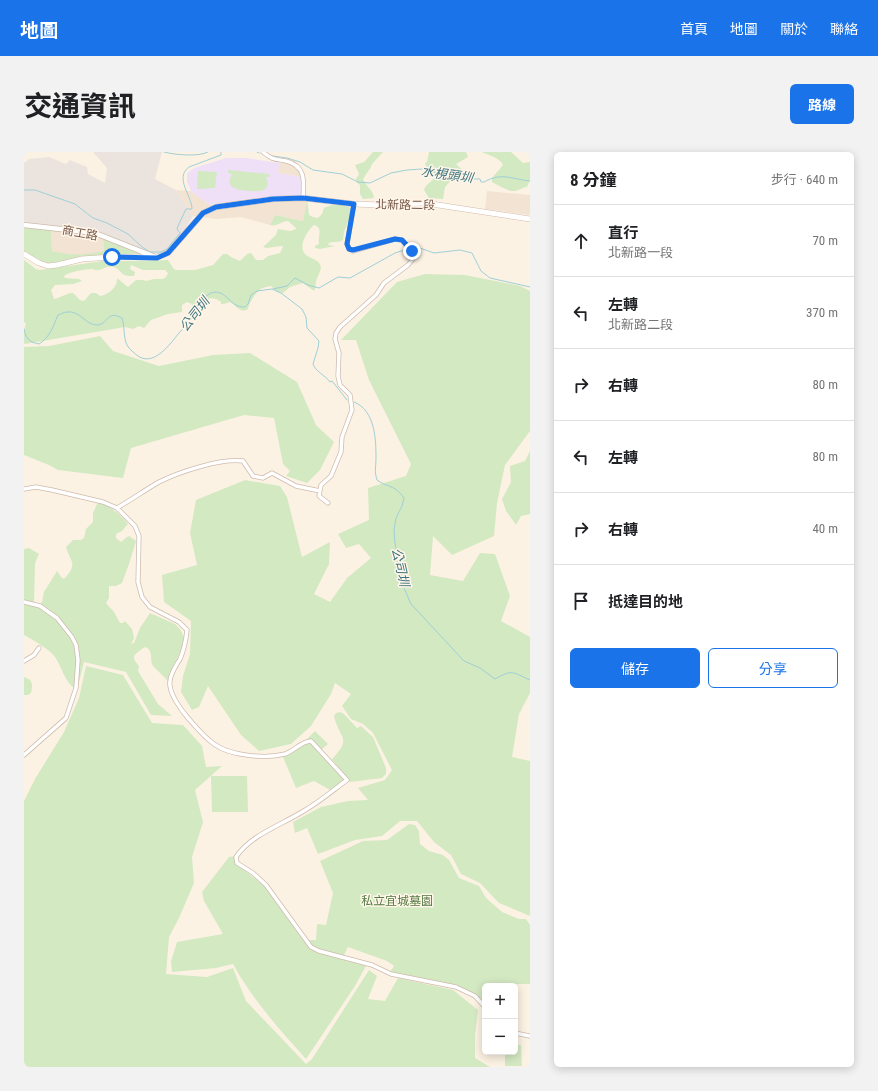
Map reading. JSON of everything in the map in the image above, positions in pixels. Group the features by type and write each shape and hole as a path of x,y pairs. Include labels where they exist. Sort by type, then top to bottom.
{"main road":[{"name":"北新路二段","path":"157,258 168,253 203,213 216,207 273,199 303,198 354,204 425,203 530,219"},
{"path":"24,254 39,263 48,266 82,259 112,257 157,258"}],"street":[{"path":"263,152 269,158 286,161 300,169 304,178 303,198"},
{"path":"328,503 319,496 321,485 331,476 341,452 342,437 352,410 350,395 340,385 338,376 339,353 335,339 336,333 340,327 376,295 384,283 408,265 413,259 410,249 402,240 395,239 353,250 349,249 347,244 354,204"},
{"name":"商工路","path":"24,224 100,235 157,258"},
{"path":"117,508 160,482 199,467 235,460 243,461 253,476 263,478 272,472 296,486 320,491"},
{"path":"24,489 36,487 103,502 117,508 135,526 140,536 138,582 142,597 150,607 179,622 187,630 186,641 180,659 172,670 169,682 175,700 186,716 214,744 226,750 267,756 285,754 311,740 347,780 323,799 258,836 247,844 236,857 237,863 266,885 311,947 319,951 372,965 391,974 456,987 476,996 482,1003"},
{"path":"24,602 40,606 57,618 74,641 78,660 76,688 66,718 24,755"},
{"path":"24,661 34,655 38,648"},
{"path":"518,1034 530,1036"}],"shaded area":[{"path":"93,152 162,152 155,179 176,190 193,216 170,253 156,256 103,238 83,233 24,226 24,163 29,159 49,157 66,164 70,160 87,167 88,174 105,183 107,168"},
{"path":"226,158 246,158 280,163 278,173 302,177 301,195 238,200 210,205 191,191 187,182 187,173 194,168"},
{"path":"280,163 286,163 296,168 302,177 277,173"},
{"path":"176,190 191,191 210,205 237,200 301,195 301,200 307,200 303,221 275,215 270,225 241,217 217,219 193,216"},
{"path":"487,191 530,195 530,215 485,209"},
{"path":"51,229 83,233 103,238 104,251 83,256 52,251"}],"green space":[{"path":"373,152 383,152 372,164 363,179 372,192 374,198 363,199 360,194 360,185 356,182 359,174 355,165 364,162"},
{"path":"429,152 466,152 468,157 456,164 471,178 462,179 455,176 445,187 443,199 429,198 424,190 435,176 431,168 426,166 425,163 427,162"},
{"path":"482,152 511,152 523,163 530,162 530,180 527,187 513,191 492,182 492,178 503,165 497,158"},
{"path":"228,170 270,174 269,177 266,177 267,186 264,190 245,191 233,188 231,186 230,179 232,174 228,173"},
{"path":"198,171 217,172 215,188 197,189"},
{"path":"307,200 309,215 313,217 318,218 322,214 324,208 333,205 341,205 351,208 352,212 344,232 343,240 331,242 328,245 335,246 320,249 315,248 315,246 319,244 319,228 314,225 304,239 302,248 303,252 319,262 321,267 314,291 303,283 290,287 283,293 277,292 271,286 259,290 249,304 248,309 245,310 240,310 230,302 221,304 221,302 216,299 210,298 203,307 196,312 191,312 192,304 187,302 182,305 182,312 168,314 151,320 144,328 139,326 133,329 125,327 24,343 24,330 26,324 24,322 24,260 36,269 40,270 103,261 168,260 176,270 195,270 213,265 223,254 227,254 240,261 247,254 251,253 256,260 263,260 268,256 280,253 283,247 282,246 263,247 276,235 278,229 290,231 296,229 288,221 270,225 275,215 303,221","holes":["131,265 143,270 165,270 168,273 163,279 146,281 136,280 128,287 117,278 116,284 110,292 100,296 96,293 91,293 84,301 80,300 73,293 54,299 51,290 55,285 73,284 82,281 79,279 65,278 64,276 78,271 114,267 126,276 134,276 135,272 130,269"]},
{"path":"24,226 51,229 52,251 66,254 78,254 104,251 103,238 156,256 100,255 46,264 24,253"},
{"path":"425,274 465,275 520,286 530,291 530,431 505,465 497,503 494,536 452,555 433,536 430,575 463,581 480,553 495,554 510,596 501,621 530,637 530,693 519,714 512,757 530,761 530,916 499,903 480,883 461,874 451,855 434,842 417,821 400,821 382,836 355,840 318,854 307,828 295,833 293,822 321,807 348,801 368,800 358,788 385,780 392,770 373,733 363,724 351,719 342,706 351,694 335,683 331,694 311,726 291,744 259,751 241,735 208,686 199,707 192,710 181,692 183,676 190,654 191,621 164,602 162,575 197,565 190,533 196,500 245,480 280,486 287,497 302,557 330,542 329,564 314,594 330,602 347,578 371,558 359,544 346,548 338,534 369,520 368,488 406,476 411,464 369,380 356,340 341,340 397,282"},
{"path":"100,336 113,351 159,366 213,355 250,353 297,382 316,425 334,442 320,470 307,483 286,476 290,471 283,464 274,418 244,415 131,448 123,478 58,470 24,455 24,347 49,346"},
{"path":"530,451 530,514 521,516 516,525 506,511 502,499 511,482 510,466 525,461"},
{"path":"98,502 106,505 122,517 128,524 122,531 116,534 116,538 121,542 129,536 136,541 122,583 116,586 109,586 109,598 106,603 114,612 120,623 125,621 132,629 134,638 131,644 134,643 140,628 150,613 175,624 180,629 184,637 182,648 172,669 173,679 167,680 153,666 151,653 146,647 134,655 139,666 138,671 158,704 172,716 151,715 126,672 84,662 77,690 66,679 53,654 24,635 24,549 29,548 39,554 35,563 34,604 38,606 42,602 44,592 57,571 64,579 69,574 72,563 66,547 73,540 81,540 84,538 86,529 93,522 93,513"},
{"path":"86,666 123,675 152,723 183,725 202,746 206,767 222,766 195,790 203,822 192,857 194,883 169,937 166,974 207,977 233,968 246,1001 306,1064 312,1059 369,970 377,976 368,999 385,1001 398,978 453,990 478,1010 475,1035 475,1058 490,1067 24,1067 24,801 35,779 64,732 79,698"},
{"path":"24,677 32,683 31,693 28,695 24,695"},
{"path":"340,712 344,714 357,728 361,726 373,737 386,768 386,774 382,778 350,782 332,759 342,746 343,742 343,738 334,716 336,713"},
{"path":"315,731 328,744 321,750 312,739 307,739"},
{"path":"310,741 346,780 332,791 314,781 296,788 283,757"},
{"path":"211,776 247,776 248,812 212,812"},
{"name":"私立宜城墓園","path":"409,824 415,825 419,831 420,844 429,851 443,855 449,860 459,878 479,886 486,898 502,912 519,919 526,919 530,925 530,984 482,983 482,1005 456,987 390,972 394,966 387,961 348,947 342,959 366,966 355,986 306,1059 257,1002 233,964 216,968 172,972 171,961 177,942 223,934 204,901 202,892 229,857 235,856 235,862 264,886 303,940 316,940 317,924 326,925 333,893 320,861 363,841 387,840"},
{"path":"518,1045 521,1045 522,1066 505,1066 505,1055 518,1055"}],"waterway":[{"name":"水梘頭圳","path":"164,152 187,155 199,155 208,152"},
{"name":"公司圳","path":"24,190 35,190 75,204 93,218 107,223 128,234 150,252 161,252 167,249 180,233 177,229 186,209 192,209 183,182 185,171 189,167 221,155 221,152"},
{"name":"水梘頭圳","path":"272,156 300,162 313,170 342,174 358,182 370,183 391,173 422,169 429,172 440,172 469,179 480,179 481,182 496,177 507,177 530,181"},
{"path":"411,248 417,247 434,253 460,250 472,253 481,271 490,278 530,287"},
{"path":"273,289 287,286 295,278 308,285 319,288 338,277 350,278 395,253 408,249"},
{"name":"公司圳","path":"24,329 28,340 39,344 49,335 58,315 66,312 76,313 94,325 102,324 113,315 122,318 125,339 129,348 138,356 144,359 150,359 161,353 171,343 192,319 201,302 211,293 221,293 235,305 245,307 248,304 251,295 257,291 272,289 281,293 302,309 306,317 307,328 319,341 313,364 316,369 330,382 332,381 347,400"},
{"name":"公司圳","path":"354,402 366,411 373,426 376,442 375,471 377,480 394,488 404,498 396,518 394,530 395,543 404,588 411,604 464,661 480,668 495,679 512,673 530,680"}],"route":[{"path":"112,257 157,258 168,253 203,213 216,207 273,199 303,198 324,199 354,204 347,244 349,249 353,250 395,239 402,240 412,251"}]}
